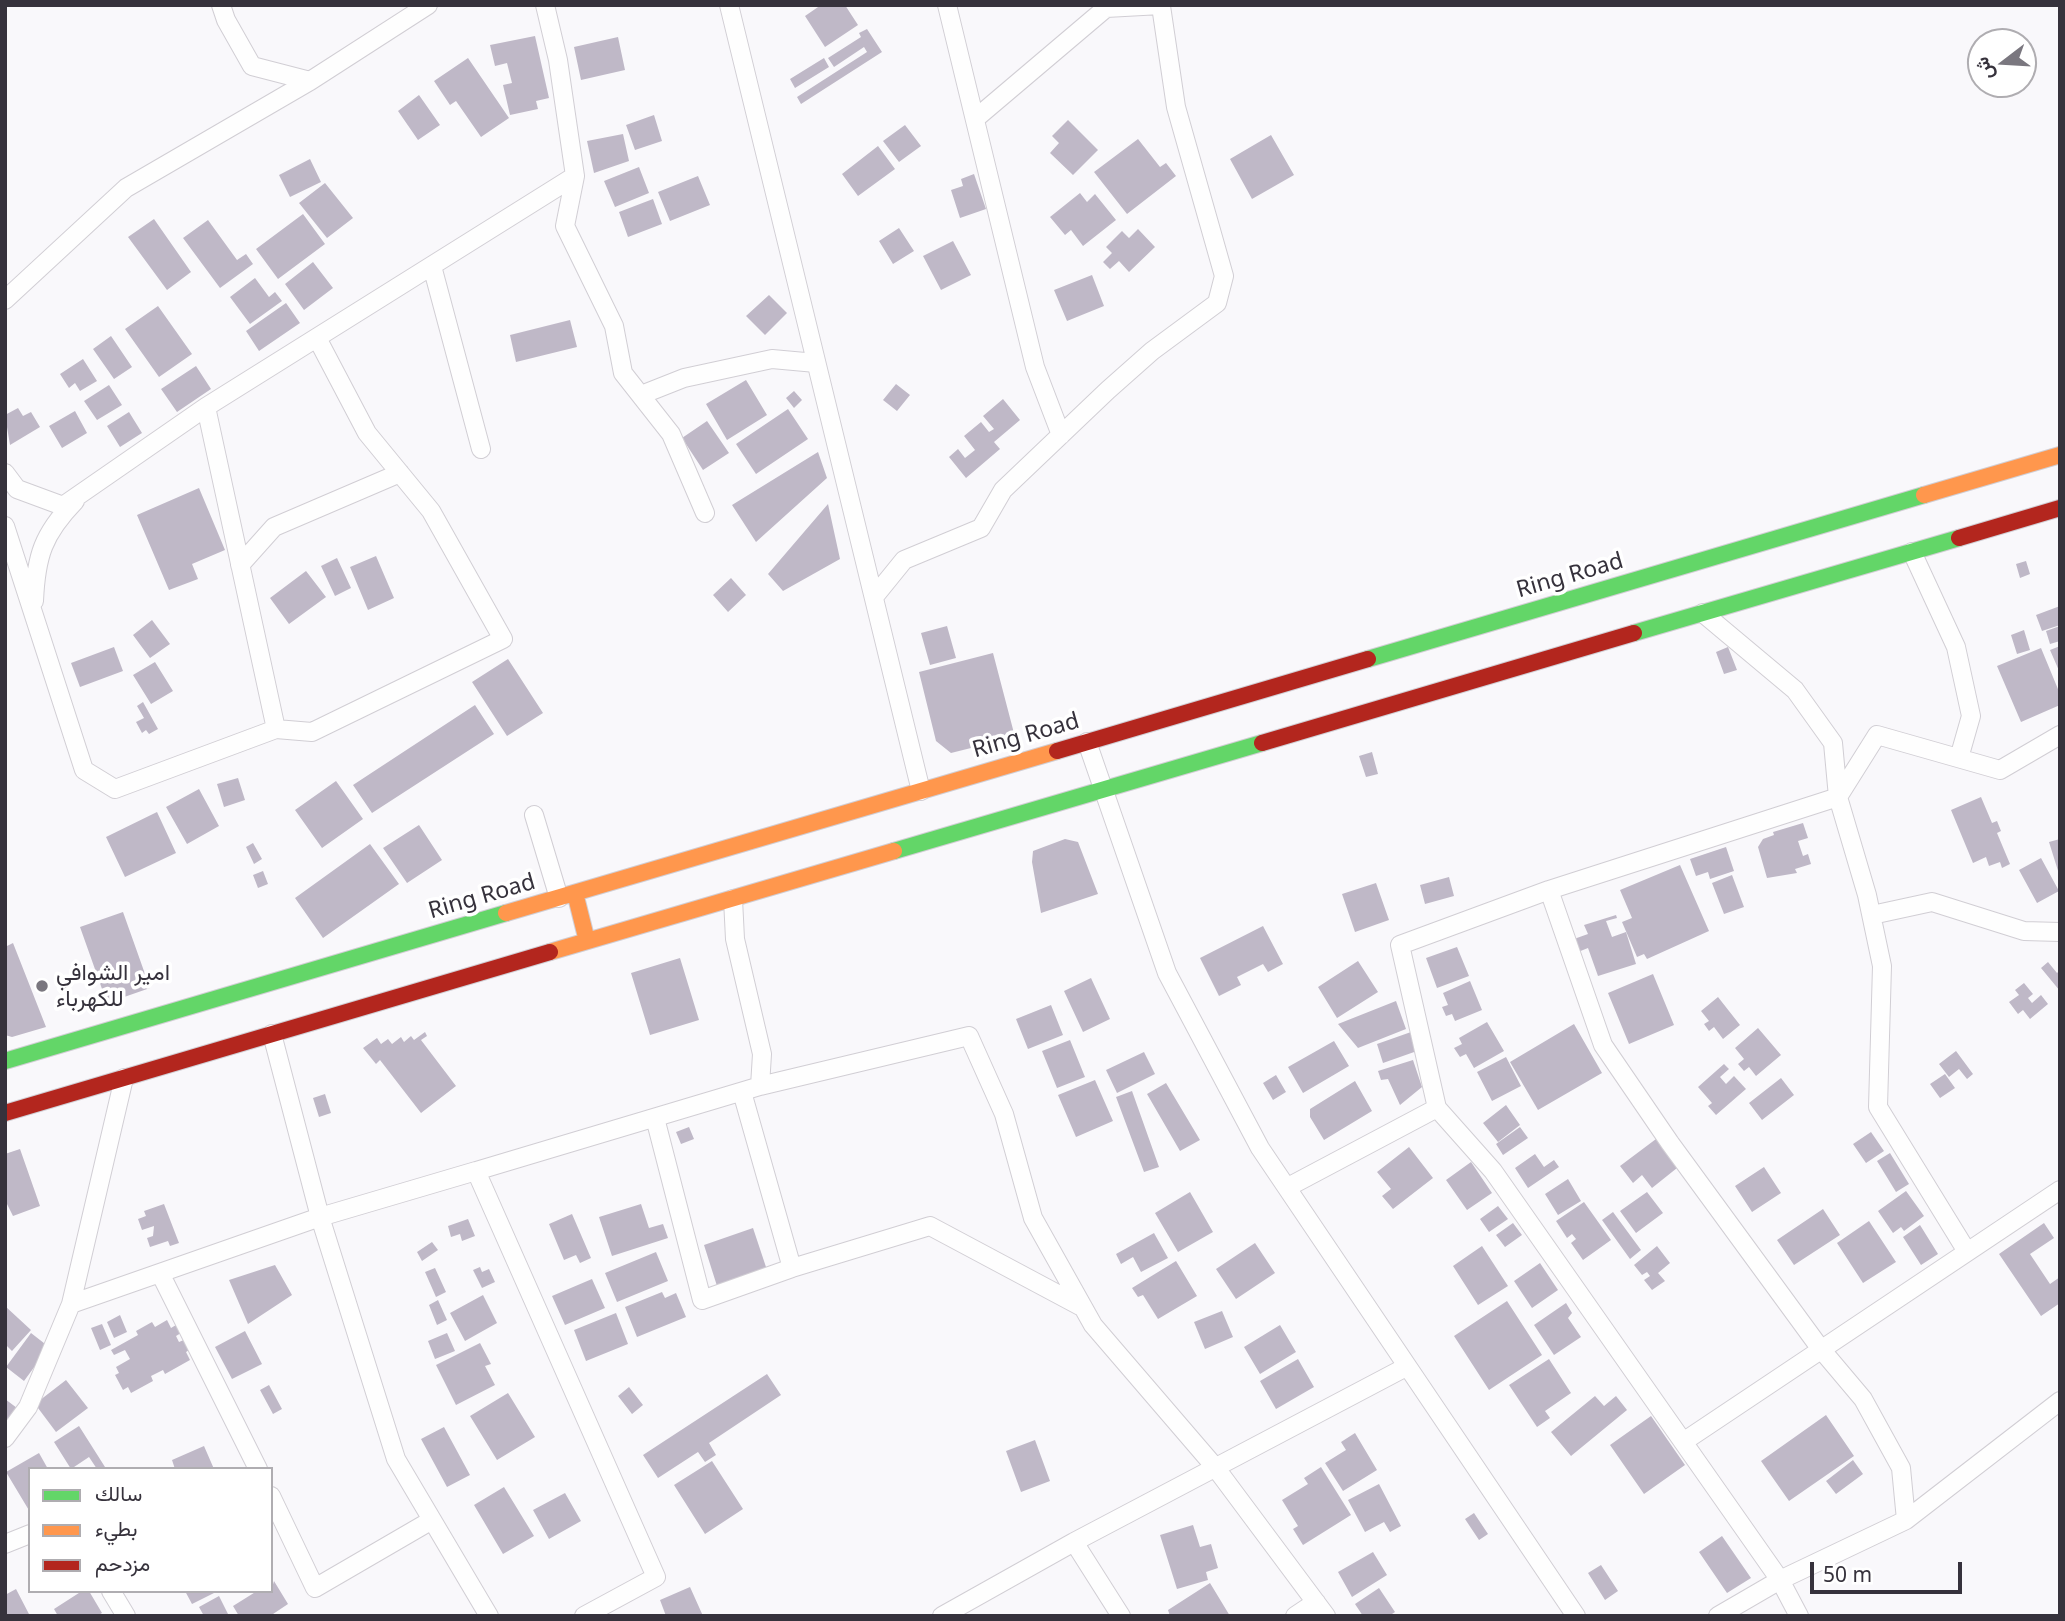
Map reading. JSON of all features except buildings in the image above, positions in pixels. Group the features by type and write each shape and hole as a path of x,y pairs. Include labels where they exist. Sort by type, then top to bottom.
{"main road":[{"name":"Ring Road","path":"5,1061 2060,455"},
{"path":"5,1113 2060,508"},
{"path":"567,895 587,942"}],"street":[{"path":"221,5 226,20 252,66 310,81"},
{"path":"5,300 126,188 310,81 428,5"},
{"path":"545,5 558,61 575,176 565,226 614,326 623,373 671,434 705,513"},
{"path":"729,5 921,791"},
{"path":"947,5 1035,366 1061,435"},
{"path":"874,597 904,560 981,528 1003,490 1152,351 1217,303 1224,276 1176,107 1161,5 1106,8 975,119"},
{"path":"5,473 17,489 63,506 206,407 575,176"},
{"path":"432,266 481,449"},
{"path":"5,526 84,770 115,789 276,729 312,732 503,639 431,511 367,433 317,338"},
{"path":"641,395 684,378 772,359 816,363"},
{"path":"206,407 276,729"},
{"path":"240,565 274,527 400,473"},
{"path":"34,615 36,563 56,520 83,493"},
{"path":"1912,552 1956,647 1971,716 1959,758"},
{"path":"1703,613 1794,690 1833,743 1838,797 1871,915 1882,966 1878,1107 1966,1250"},
{"path":"1799,1616 1780,1580 1493,1171 1437,1108 1400,945 1549,890 1838,797 1877,735 2000,770 2060,735"},
{"path":"1087,742 1167,973 1260,1148 1576,1616"},
{"path":"534,815 567,895"},
{"path":"1549,890 1603,1045 1820,1348 1863,1399 1901,1468 1906,1520"},
{"path":"733,899 735,939 762,1054 760,1086"},
{"path":"1871,915 1932,902 2024,931 2060,932"},
{"path":"272,1034 320,1217 396,1459 489,1616"},
{"path":"71,1304 320,1217 760,1086 969,1036 1004,1114 1033,1218 1083,1308 1093,1325 1214,1467 1321,1609 1295,1616"},
{"path":"5,1438 27,1407 71,1304 124,1078"},
{"path":"741,1092 792,1268"},
{"path":"1288,1187 1437,1108"},
{"path":"654,1118 702,1300 792,1268 930,1226 1083,1308"},
{"path":"477,1171 656,1577 584,1616"},
{"path":"1682,1442 1966,1250 2060,1190"},
{"path":"160,1273 257,1467"},
{"path":"942,1616 1074,1542 1406,1367"},
{"path":"1718,1616 1780,1580 1906,1520 2060,1401"},
{"path":"273,1500 315,1588 432,1520"},
{"path":"5,1544 28,1535"},
{"path":"1074,1542 1121,1616"},
{"path":"112,1593 126,1616"}],"traffic: fast":[{"path":"1368,659 1924,495"},
{"path":"1634,633 1959,538"},
{"path":"894,851 1262,743"},
{"path":"5,1061 506,913"}],"traffic: slow":[{"path":"1924,495 2060,455"},
{"path":"506,913 1057,751"},
{"path":"550,952 894,851"},
{"path":"575,893 587,941"}],"traffic: jam":[{"path":"1959,538 2060,508"},
{"path":"1262,743 1634,633"},
{"path":"1057,751 1368,659"},
{"path":"5,1113 550,952"}],"place":[{"name":"امير الشوافي للكهرباء","path":"42,986"}]}
